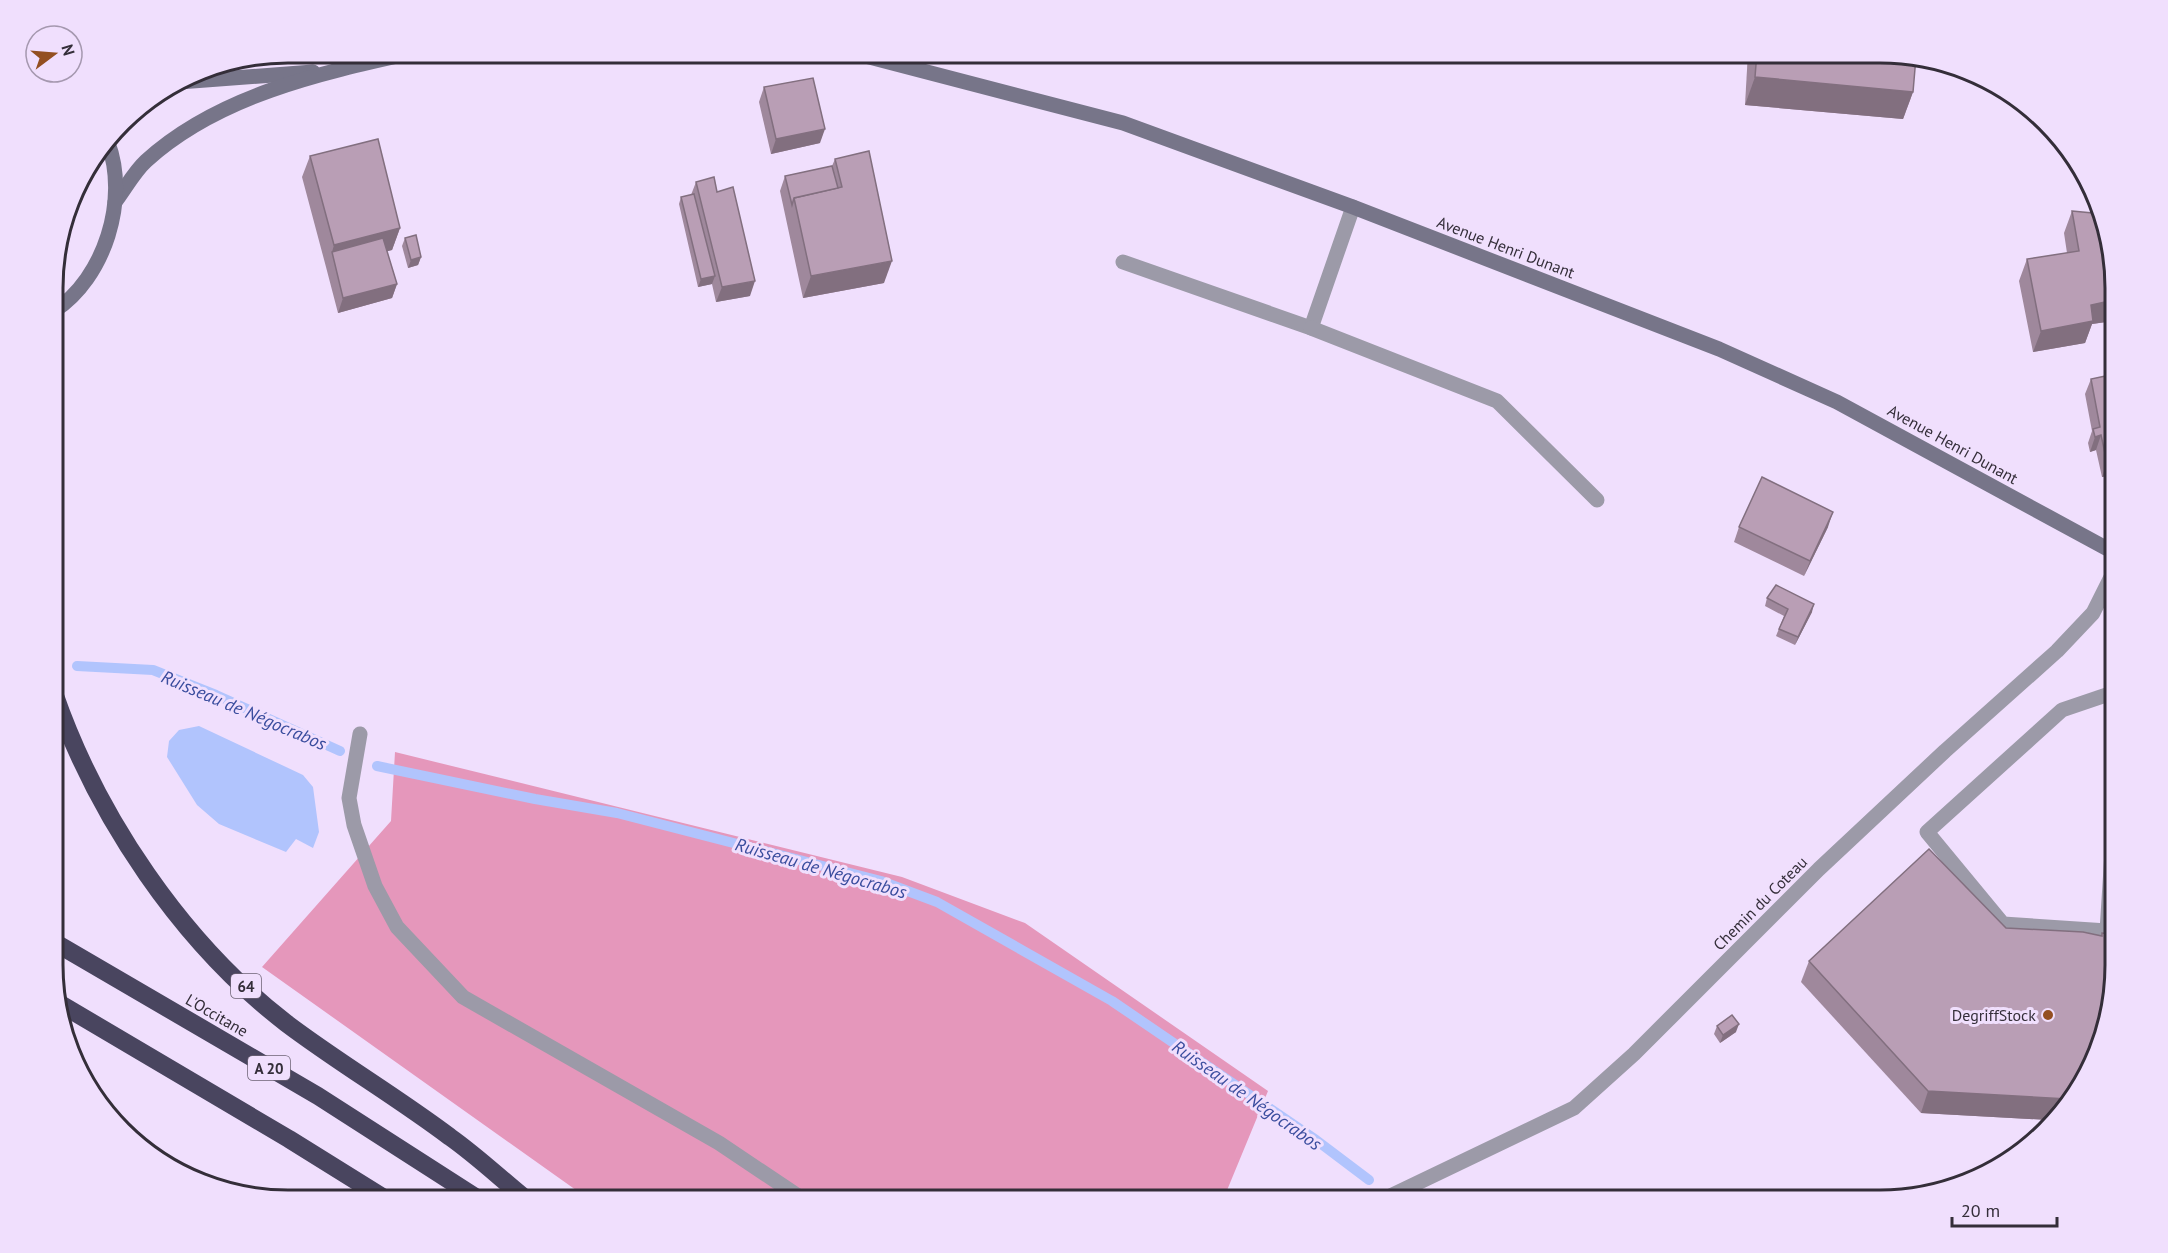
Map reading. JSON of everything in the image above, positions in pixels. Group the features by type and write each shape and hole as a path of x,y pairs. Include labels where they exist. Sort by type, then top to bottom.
{"highway":[{"name":"64","path":"63,713 105,806 150,879 213,956 285,1022 452,1137 515,1190"},
{"name":"L'Occitane","path":"63,947 318,1096 464,1190"},
{"path":"67,1008 289,1138 371,1190"}],"main road":[{"path":"115,202 144,163 188,129 244,102 333,70 363,63"},
{"name":"Avenue Henri Dunant","path":"896,63 1123,123 1353,207 1719,349 1837,402 2105,548"},
{"path":"201,80 333,70"},
{"path":"63,302 88,277 107,241 115,202 111,150"}],"street":[{"path":"1311,328 1353,207"},
{"path":"1123,262 1311,328 1497,401 1597,500"},
{"name":"Chemin du Coteau","path":"1403,1190 1574,1108 1634,1054 1836,853 1945,751 2058,651 2093,613 2105,589"},
{"path":"2105,695 2062,710 1927,832 2003,924 2105,931"},
{"path":"360,734 349,798 354,825 375,886 397,927 428,963 463,997 719,1143 789,1190"}],"shaded area":[{"path":"395,752 902,877 1025,923 1268,1091 1227,1190 576,1190 262,967 391,821"}],"water":[{"path":"199,726 303,775 313,787 319,832 313,848 296,839 286,852 219,824 197,805 167,757 169,741 179,730"}],"building":[{"path":"1756,63 1894,63 1915,66 1913,92 1755,77"},
{"path":"813,78 825,129 776,139 764,87"},
{"path":"378,139 400,228 334,245 310,156"},
{"path":"869,151 892,261 811,276 794,198 842,187 835,159"},
{"path":"832,166 838,188 794,198 792,205 785,176"},
{"path":"714,177 717,192 733,187 755,281 722,287 696,182"},
{"path":"694,194 715,276 701,279 681,197"},
{"path":"2072,211 2092,213 2101,244 2105,274 2105,302 2091,305 2093,321 2041,331 2027,259 2079,251"},
{"path":"416,235 421,257 411,260 405,238"},
{"path":"383,238 397,284 343,298 332,252"},
{"path":"2105,376 2105,453 2101,435 2095,437 2093,429 2100,427 2091,379"},
{"path":"1762,477 1833,512 1810,561 1739,527"},
{"path":"1776,585 1814,604 1798,637 1779,629 1788,609 1767,598"},
{"path":"1929,849 2006,928 2083,932 2102,936 2102,933 2105,933 2105,979 2101,1009 2088,1051 2061,1099 1928,1091 1809,961"},
{"path":"1732,1015 1739,1024 1723,1035 1717,1026"}],"waterway":[{"name":"Ruisseau de Négocrabos","path":"77,666 153,670 216,695 340,751"},
{"name":"Ruisseau de Négocrabos","path":"377,766 535,799 617,813 881,881 937,902 1112,1001 1316,1140 1369,1180"}],"place":[{"name":"DegriffStock","path":"2048,1015"}]}
